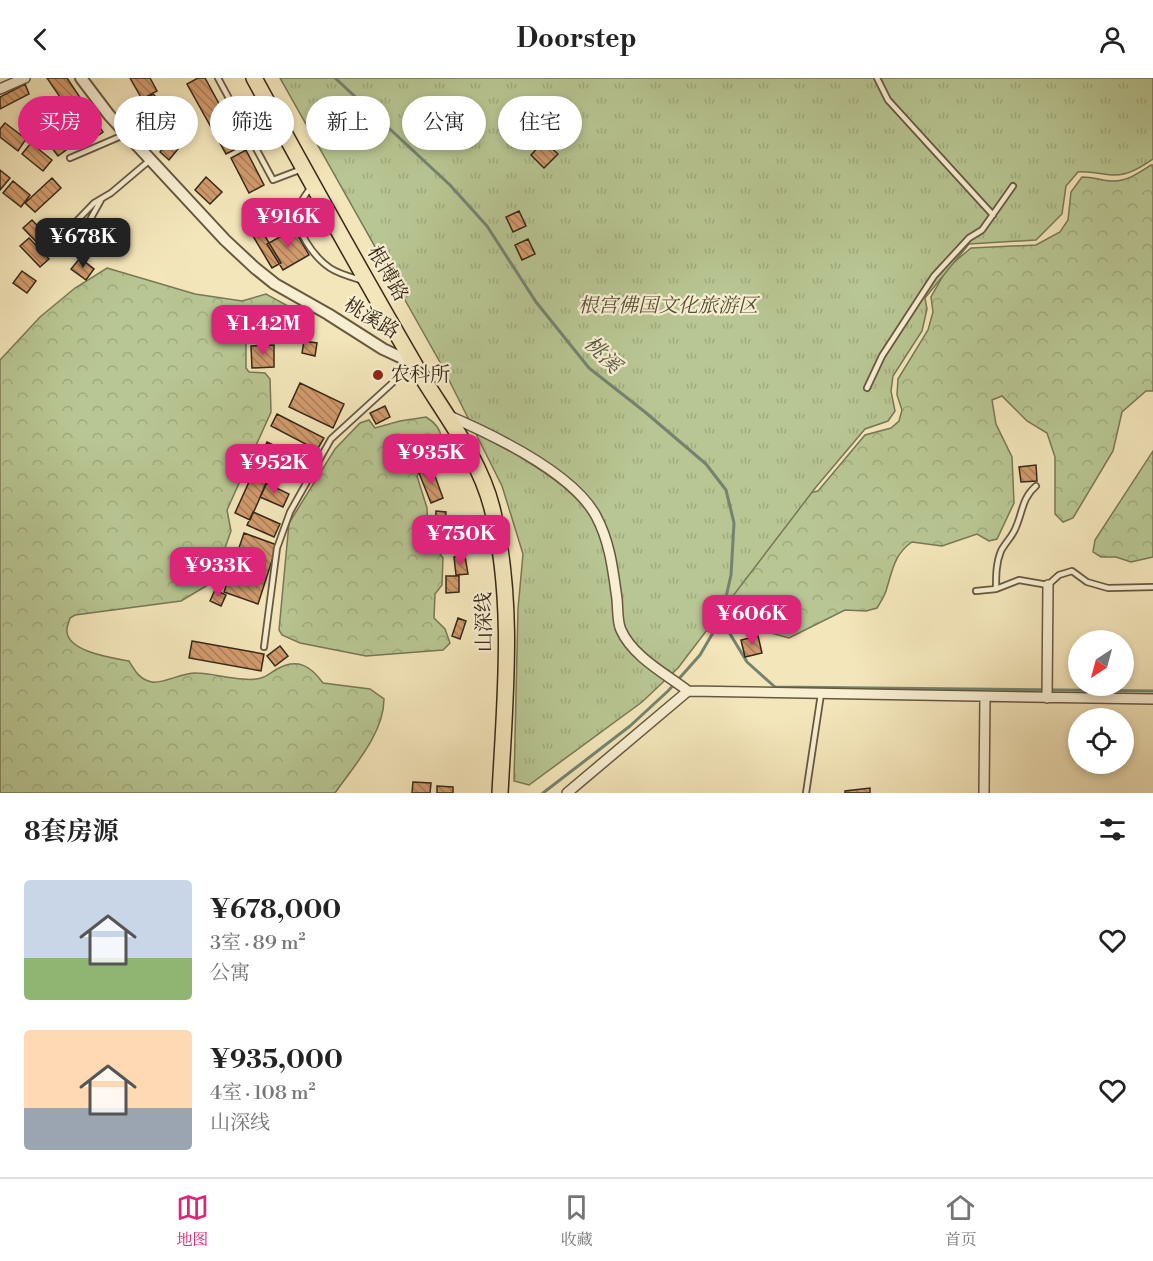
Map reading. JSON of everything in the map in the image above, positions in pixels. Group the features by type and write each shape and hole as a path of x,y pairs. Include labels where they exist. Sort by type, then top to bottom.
{"highway":[{"name":"根博路","path":"254,78 303,169 414,363"},
{"name":"山深线","path":"414,363 476,467 491,505 500,544 506,589 507,672 500,793"}],"street":[{"path":"0,89 25,78"},
{"name":"桃溪路","path":"81,78 114,121"},
{"name":"桃溪路","path":"141,150 225,240 275,284 383,349 414,363"},
{"path":"447,415 495,437 553,472 574,489 596,514 611,553 620,630 641,655 688,691 985,698 1153,699"},
{"path":"1047,698 1048,585"},
{"path":"567,793 688,691"},
{"path":"984,793 985,698"}],"lane":[{"path":"218,78 273,180 303,169"},
{"path":"877,78 888,100 993,215"},
{"path":"70,158 114,139"},
{"path":"66,232 100,200 150,160"},
{"path":"313,184 299,207 297,219 300,230 318,258 332,269 367,281"},
{"path":"867,388 892,339 934,276 961,247 982,230 1013,186"},
{"path":"63,252 86,227 100,200"},
{"path":"264,647 277,548 290,513 331,439 414,363"},
{"path":"996,589 997,564 1001,552 1017,527 1023,503 1029,492 1036,486"},
{"path":"976,591 996,589 1019,580 1048,585 1059,575 1072,571 1088,582 1108,588 1153,587"},
{"path":"806,793 820,694"}],"green space":[{"name":"根宫佛国文化旅游区","path":"280,78 1153,78 1153,159 1123,174 1078,172 1066,186 1062,214 1036,240 969,244 925,298 927,309 922,331 893,376 891,391 895,411 888,421 865,429 816,487 678,668 642,702 529,785 514,781 518,609 523,554 502,486 441,364 321,150 390,150 390,96 306,96 306,124 294,103 294,96 290,96"},
{"path":"1153,165 1153,391 1146,391 1122,412 1113,451 1073,518 1063,522 1055,514 1055,457 1047,433 1027,421 1002,396 992,400 996,424 1012,457 1014,503 997,539 989,541 977,534 942,546 912,542 897,558 885,593 877,608 866,611 845,610 789,638 757,629 735,614 731,602 735,572 809,493 818,491 865,435 891,428 899,421 902,410 897,395 898,379 928,330 933,312 931,297 948,267 971,248 1036,245 1060,232 1068,220 1071,192 1082,177 1111,181 1122,180"},
{"path":"107,268 195,294 242,301 266,294 290,307 284,324 287,332 285,336 246,342 246,368 249,372 265,373 270,379 271,412 227,510 231,531 213,582 181,601 75,615 70,618 67,627 70,639 75,645 93,653 129,661 141,677 152,682 197,673 255,679 265,677 284,666 297,664 308,668 323,683 370,689 384,699 379,724 367,749 335,793 0,793 0,360 40,317 75,288"},
{"path":"426,417 440,432 442,444 437,464 419,472 417,476 427,508 428,533 443,558 442,585 435,594 434,618 445,629 450,643 443,650 366,656 300,643 282,635 279,630 289,523 335,449 360,423 369,420 375,428"},
{"path":"1153,451 1153,557 1131,562 1116,557 1101,557 1093,552 1095,540"}],"building":[{"path":"47,78 67,78 79,96 59,96"},
{"path":"130,78 150,78 157,91 148,96 140,96"},
{"path":"198,78 205,78 215,96 210,96 210,125 198,104 198,96 194,96 187,84"},
{"path":"25,84 29,94 18,96 18,100 0,109 0,97"},
{"path":"5,123 18,133 18,151 0,137 0,129"},
{"path":"25,150 40,150 52,160 43,171 22,154"},
{"path":"53,150 66,150 58,156"},
{"path":"162,150 177,150 169,160 160,152"},
{"path":"246,150 264,185 249,193 231,158"},
{"path":"536,150 554,150 558,154 544,168 531,155"},
{"path":"0,170 10,178 0,190"},
{"path":"206,177 222,192 210,204 195,190"},
{"path":"52,178 61,188 35,212 25,203"},
{"path":"13,181 30,195 21,207 3,193"},
{"path":"519,211 526,226 513,232 506,217"},
{"path":"32,220 52,241 43,249 23,228"},
{"path":"256,221 281,263 272,268 247,226"},
{"path":"294,229 309,255 283,270 267,244"},
{"path":"29,238 49,259 40,267 20,246"},
{"path":"528,239 535,254 522,260 515,245"},
{"path":"80,258 94,269 86,280 71,269"},
{"path":"22,271 36,281 27,293 13,283"},
{"path":"293,313 306,322 298,333 285,324"},
{"path":"304,341 317,343 315,356 302,353"},
{"path":"274,345 274,367 252,368 251,346"},
{"path":"300,383 344,404 333,428 289,407"},
{"path":"385,406 390,417 376,424 370,413"},
{"path":"277,414 324,438 317,450 271,426"},
{"path":"267,442 282,449 250,520 235,513"},
{"path":"282,449 304,459 298,472 276,462"},
{"path":"1036,465 1037,481 1021,482 1019,467"},
{"path":"432,468 443,498 431,503 419,473"},
{"path":"266,483 289,494 283,507 260,497"},
{"path":"436,511 446,512 445,529 435,528"},
{"path":"253,512 280,524 274,537 247,525"},
{"path":"244,533 277,545 258,604 224,592"},
{"path":"465,556 468,574 456,575 454,557"},
{"path":"446,576 459,576 459,592 446,593"},
{"path":"215,590 226,595 221,606 210,601"},
{"path":"458,618 466,621 460,639 452,636"},
{"path":"758,636 762,653 745,657 741,640"},
{"path":"192,641 264,654 261,671 189,658"},
{"path":"280,646 288,656 275,666 267,656"},
{"path":"413,782 431,783 430,793 412,793"},
{"path":"437,786 453,787 453,793 437,793"},
{"path":"870,788 870,793 845,793 845,791"}],"waterway":[{"name":"桃溪","path":"335,78 450,185 487,226 536,302 589,368 706,464 726,490 734,523 731,575 721,619 700,655 668,691 630,726 543,793"},
{"path":"721,619 747,662 775,687 1153,691"}],"place":[{"name":"农科所","path":"378,375"}]}
